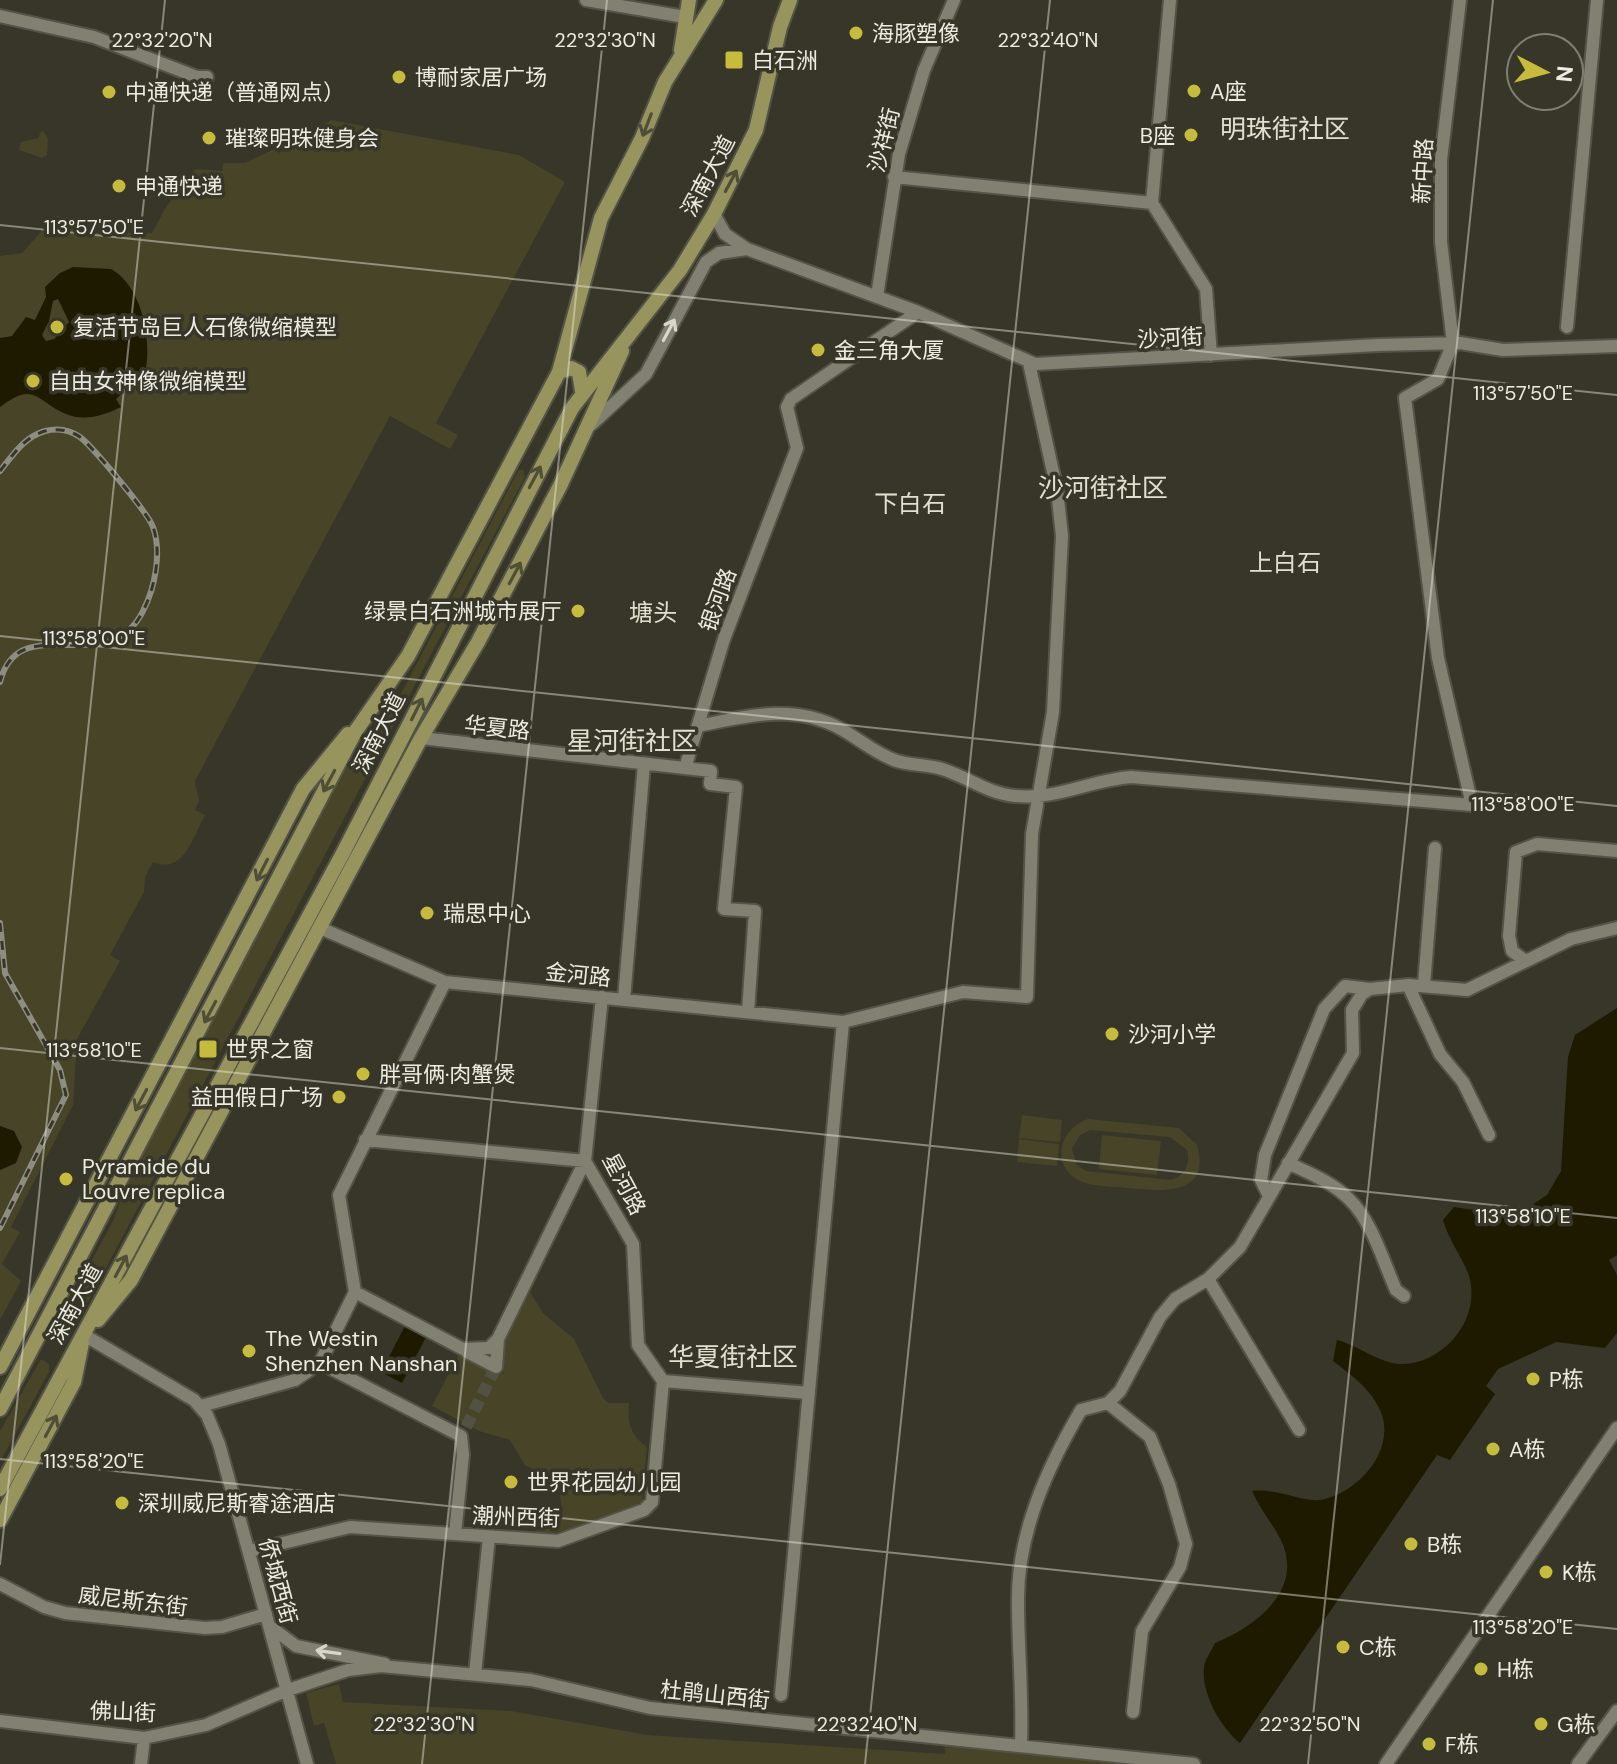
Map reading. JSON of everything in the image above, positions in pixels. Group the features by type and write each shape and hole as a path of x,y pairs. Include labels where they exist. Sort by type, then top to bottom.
{"main road":[{"path":"680,54 689,0"},
{"name":"深南大道","path":"0,1409 367,713 408,656 559,372 595,234 680,54 716,0"},
{"name":"深南大道","path":"0,1489 343,853 582,391 680,270 714,214 756,130 778,35 790,0"},
{"path":"0,1520 74,1382 84,1335 131,1280 421,738 478,642 560,486 641,316"},
{"path":"559,372 571,368 579,372 582,391"},
{"path":"0,1367 303,789 314,772 367,713"},
{"path":"343,853 421,738"},
{"path":"194,1001 254,927"},
{"path":"265,998 320,929"},
{"path":"197,1154 231,1064"},
{"path":"34,1345 40,1293"}],"street":[{"path":"586,0 685,17"},
{"name":"沙祥街","path":"877,296 894,177 924,70 954,0"},
{"path":"1170,0 1152,203 1206,289 1211,355"},
{"name":"新中路","path":"1453,343 1441,242 1441,160 1460,0"},
{"path":"1567,327 1597,0"},
{"path":"0,16 94,37 197,77 207,77"},
{"path":"894,177 1152,203"},
{"path":"714,214 725,234 747,249"},
{"path":"579,443 598,417 646,374 706,262 719,253 747,249"},
{"name":"沙河街","path":"747,249 918,312 1029,363 1453,343 1503,350 1617,346"},
{"name":"银河路","path":"685,768 724,639 797,448 787,415 791,399 918,312"},
{"path":"698,726 764,713 791,712 840,728 898,762 940,769 992,792 1037,796 1131,777 1472,805 1438,658 1405,398 1438,379 1453,343"},
{"path":"781,1695 843,1022 963,992 1027,997 1030,871 1037,796 1055,699 1062,536 1057,490 1029,363"},
{"name":"华夏路","path":"421,738 711,771 710,784 736,787 724,909 755,911 748,1012"},
{"path":"624,999 644,764"},
{"path":"1524,960 1512,951 1509,936 1516,852 1537,844 1617,851"},
{"path":"1424,985 1435,848"},
{"path":"1269,1196 1261,1180 1265,1155 1324,1009 1345,986 1370,989 1424,985 1467,990 1571,939 1617,928"},
{"name":"金河路","path":"320,929 445,982 843,1022"},
{"path":"84,1335 201,1406 295,1380 320,1363 355,1292 337,1200 445,982"},
{"path":"1408,985 1440,1054 1463,1082 1489,1135"},
{"path":"1021,1745 1018,1603 1022,1555 1055,1454 1081,1410 1108,1403 1120,1391 1160,1317 1175,1299 1208,1279 1240,1247 1353,1053 1352,1010 1362,994 1370,989"},
{"name":"星河路","path":"602,997 585,1161 633,1244 637,1340 663,1381"},
{"path":"355,1292 496,1367 498,1339 585,1161 365,1140"},
{"path":"1288,1163 1324,1180 1349,1199 1361,1213 1396,1290 1404,1296"},
{"path":"1208,1279 1299,1430"},
{"path":"463,1349 483,1350 498,1339"},
{"path":"320,1363 463,1432 455,1534"},
{"path":"663,1381 809,1393"},
{"name":"潮州西街","path":"249,1551 350,1527 548,1542 568,1540 649,1506 663,1381"},
{"path":"1108,1403 1150,1437 1169,1484 1186,1544 1180,1567 1142,1631 1133,1712"},
{"name":"侨城西街","path":"201,1406 219,1444 307,1764"},
{"path":"1386,1764 1617,1428"},
{"path":"475,1674 489,1537"},
{"name":"威尼斯东街","path":"0,1584 44,1607 65,1613 193,1628 268,1620"},
{"path":"268,1620 296,1646 370,1658 392,1667"},
{"name":"杜鹃山西街","path":"285,1691 348,1670 392,1667 538,1681 650,1708 1194,1764"},
{"name":"佛山街","path":"0,1721 144,1738 206,1725 285,1691"},
{"path":"1578,1764 1617,1711"},
{"path":"141,1764 144,1738"}],"shaded area":[{"path":"331,120 519,155 565,182 436,423 458,435 450,449 390,416 195,781 199,801 195,810 205,815 191,843 180,859 173,863 164,865 153,862 145,877 144,892 110,955 120,961 77,1039 73,1105 11,1227 20,1232 2,1264 21,1281 0,1320 0,256 22,253 55,216 89,220 88,229 111,238 120,232 152,233 166,207 195,169 222,171 223,163 245,163 276,148 279,153"},
{"path":"42,130 48,138 47,155 42,158 19,150 21,142 38,138"},
{"path":"73,267 111,269 133,292 145,325 147,361 139,392 131,385 116,399 121,407 101,415 66,414 28,394 0,407 0,338 12,336 26,317 35,320 46,297 45,287 60,273","holes":["58,299 69,322 54,339 46,341 42,335 53,301"]},
{"path":"523,469 525,477 88,1302 75,1299 73,1295 113,1221 129,1176 332,787 396,703 518,471"},
{"path":"1617,1008 1617,1255 1609,1260 1617,1275 1617,1333 1605,1348 1556,1342 1498,1369 1486,1386 1495,1394 1450,1460 1437,1455 1240,1743 1226,1728 1209,1699 1204,1667 1215,1643 1245,1627 1272,1605 1286,1575 1287,1558 1281,1540 1252,1491 1319,1500 1347,1489 1370,1468 1379,1454 1384,1425 1371,1395 1333,1361 1337,1340 1384,1361 1400,1364 1431,1357 1456,1336 1470,1308 1472,1292 1469,1276 1443,1220 1454,1207 1500,1214 1526,1209 1547,1195 1561,1171 1568,1057 1575,1035"},
{"path":"1022,1115 1062,1120 1060,1142 1019,1138"},
{"path":"1088,1119 1179,1128 1197,1145 1200,1162 1197,1174 1190,1183 1167,1190 1101,1186 1078,1180 1069,1173 1061,1156 1065,1138 1079,1123","holes":["1090,1130 1170,1137 1187,1150 1188,1160 1183,1172 1171,1180 1086,1171 1077,1165 1072,1149 1080,1135"]},
{"path":"0,1126 14,1131 22,1147 16,1163 0,1170"},
{"path":"1102,1135 1161,1141 1157,1175 1099,1169"},
{"path":"1019,1139 1059,1144 1057,1166 1017,1162"},
{"path":"530,1292 543,1313 574,1339 603,1398 608,1403 629,1403 631,1428 647,1447 642,1502 576,1530 533,1534 544,1522 562,1514 559,1486 525,1465 510,1440 479,1431 432,1406 460,1352 503,1374 504,1342"},
{"path":"405,1326 426,1337 402,1383 381,1372"},
{"path":"41,1359 49,1364 49,1372 0,1462 0,1431"},
{"path":"339,1684 343,1702 511,1711 648,1735 945,1754 944,1743 1159,1764 336,1764 324,1723 314,1726 306,1693"}],"tunnel":[{"path":"466,1427 496,1367"}],"railway":[{"path":"0,471 31,438 50,430 68,431 87,443 131,495 153,527 157,547 154,581 147,602 128,631 109,642 44,645 25,649 10,660 0,682"},
{"path":"0,923 5,973 60,1070 66,1095 0,1228"}],"place":[{"name":"海豚塑像","path":"856,33"},
{"name":"白石洲","path":"734,60"},
{"name":"博耐家居广场","path":"399,77"},
{"name":"A座","path":"1194,91"},
{"name":"中通快递（普通网点）","path":"109,92"},
{"name":"B座","path":"1191,135"},
{"name":"璀璨明珠健身会","path":"209,138"},
{"name":"申通快递","path":"119,186"},
{"name":"复活节岛巨人石像微缩模型","path":"57,327"},
{"name":"金三角大厦","path":"818,350"},
{"name":"自由女神像微缩模型","path":"33,381"},
{"name":"绿景白石洲城市展厅","path":"578,611"},
{"name":"瑞思中心","path":"427,913"},
{"name":"沙河小学","path":"1112,1034"},
{"name":"世界之窗","path":"208,1049"},
{"name":"胖哥俩·肉蟹煲","path":"363,1074"},
{"name":"益田假日广场","path":"339,1097"},
{"name":"Pyramide du Louvre replica","path":"66,1179"},
{"name":"The Westin Shenzhen Nanshan","path":"249,1351"},
{"name":"P栋","path":"1533,1379"},
{"name":"A栋","path":"1493,1449"},
{"name":"世界花园幼儿园","path":"511,1482"},
{"name":"深圳威尼斯睿途酒店","path":"122,1503"},
{"name":"B栋","path":"1411,1544"},
{"name":"K栋","path":"1546,1572"},
{"name":"C栋","path":"1343,1647"},
{"name":"H栋","path":"1481,1669"},
{"name":"G栋","path":"1541,1724"},
{"name":"F栋","path":"1429,1744"}],"district":[{"name":"明珠街社区","path":"1285,129"},
{"name":"沙河街社区","path":"1103,488"},
{"name":"下白石","path":"910,503"},
{"name":"上白石","path":"1285,562"},
{"name":"塘头","path":"653,612"},
{"name":"星河街社区","path":"632,741"},
{"name":"华夏街社区","path":"733,1357"}]}
